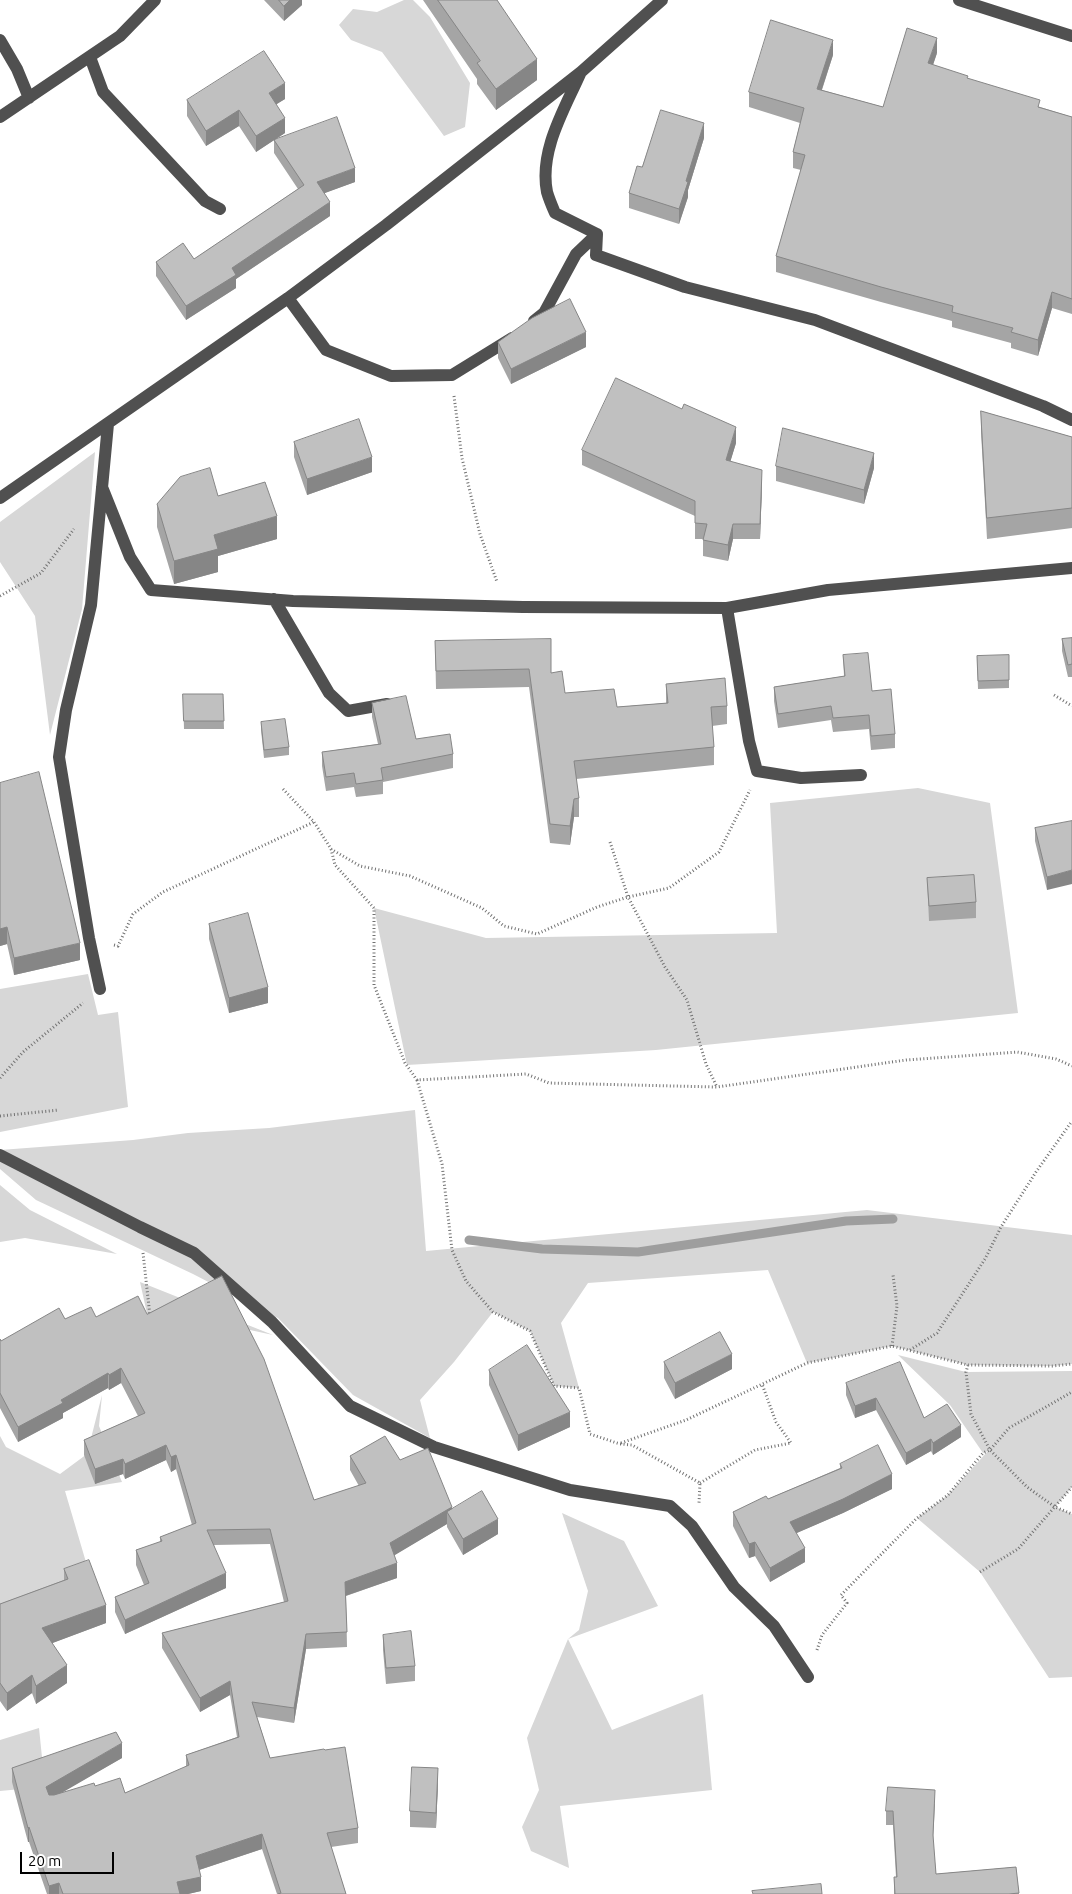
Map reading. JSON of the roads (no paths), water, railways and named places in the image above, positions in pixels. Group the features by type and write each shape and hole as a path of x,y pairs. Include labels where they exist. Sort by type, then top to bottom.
{"street":[{"path":"0,117 120,36 155,0"},
{"path":"0,498 288,298 386,225 581,72 662,0"},
{"path":"959,0 1072,36"},
{"path":"0,40 17,69 29,98"},
{"path":"90,56 103,92 108,98 205,201 220,209"},
{"path":"581,72 550,140 546,172 547,191 555,214 597,234"},
{"path":"288,298 326,350 391,376 452,375 501,346 544,313 576,254 597,234"},
{"path":"597,234 596,255 685,287 815,320 1043,406 1072,420"},
{"path":"100,989 89,938 59,757 66,710 91,605 108,424"},
{"path":"102,486 130,557 151,590 293,601 523,607 727,608 828,590 1072,568"},
{"path":"274,599 329,692 348,711 398,702"},
{"path":"727,608 749,741 757,771 801,778 861,775"},
{"path":"0,1155 140,1228 194,1253 272,1322 350,1406 434,1447 570,1490 670,1506 692,1526 734,1587 774,1626 808,1677"}],"waterway":[{"path":"469,1240 542,1249 638,1252 846,1221 893,1219"}]}
